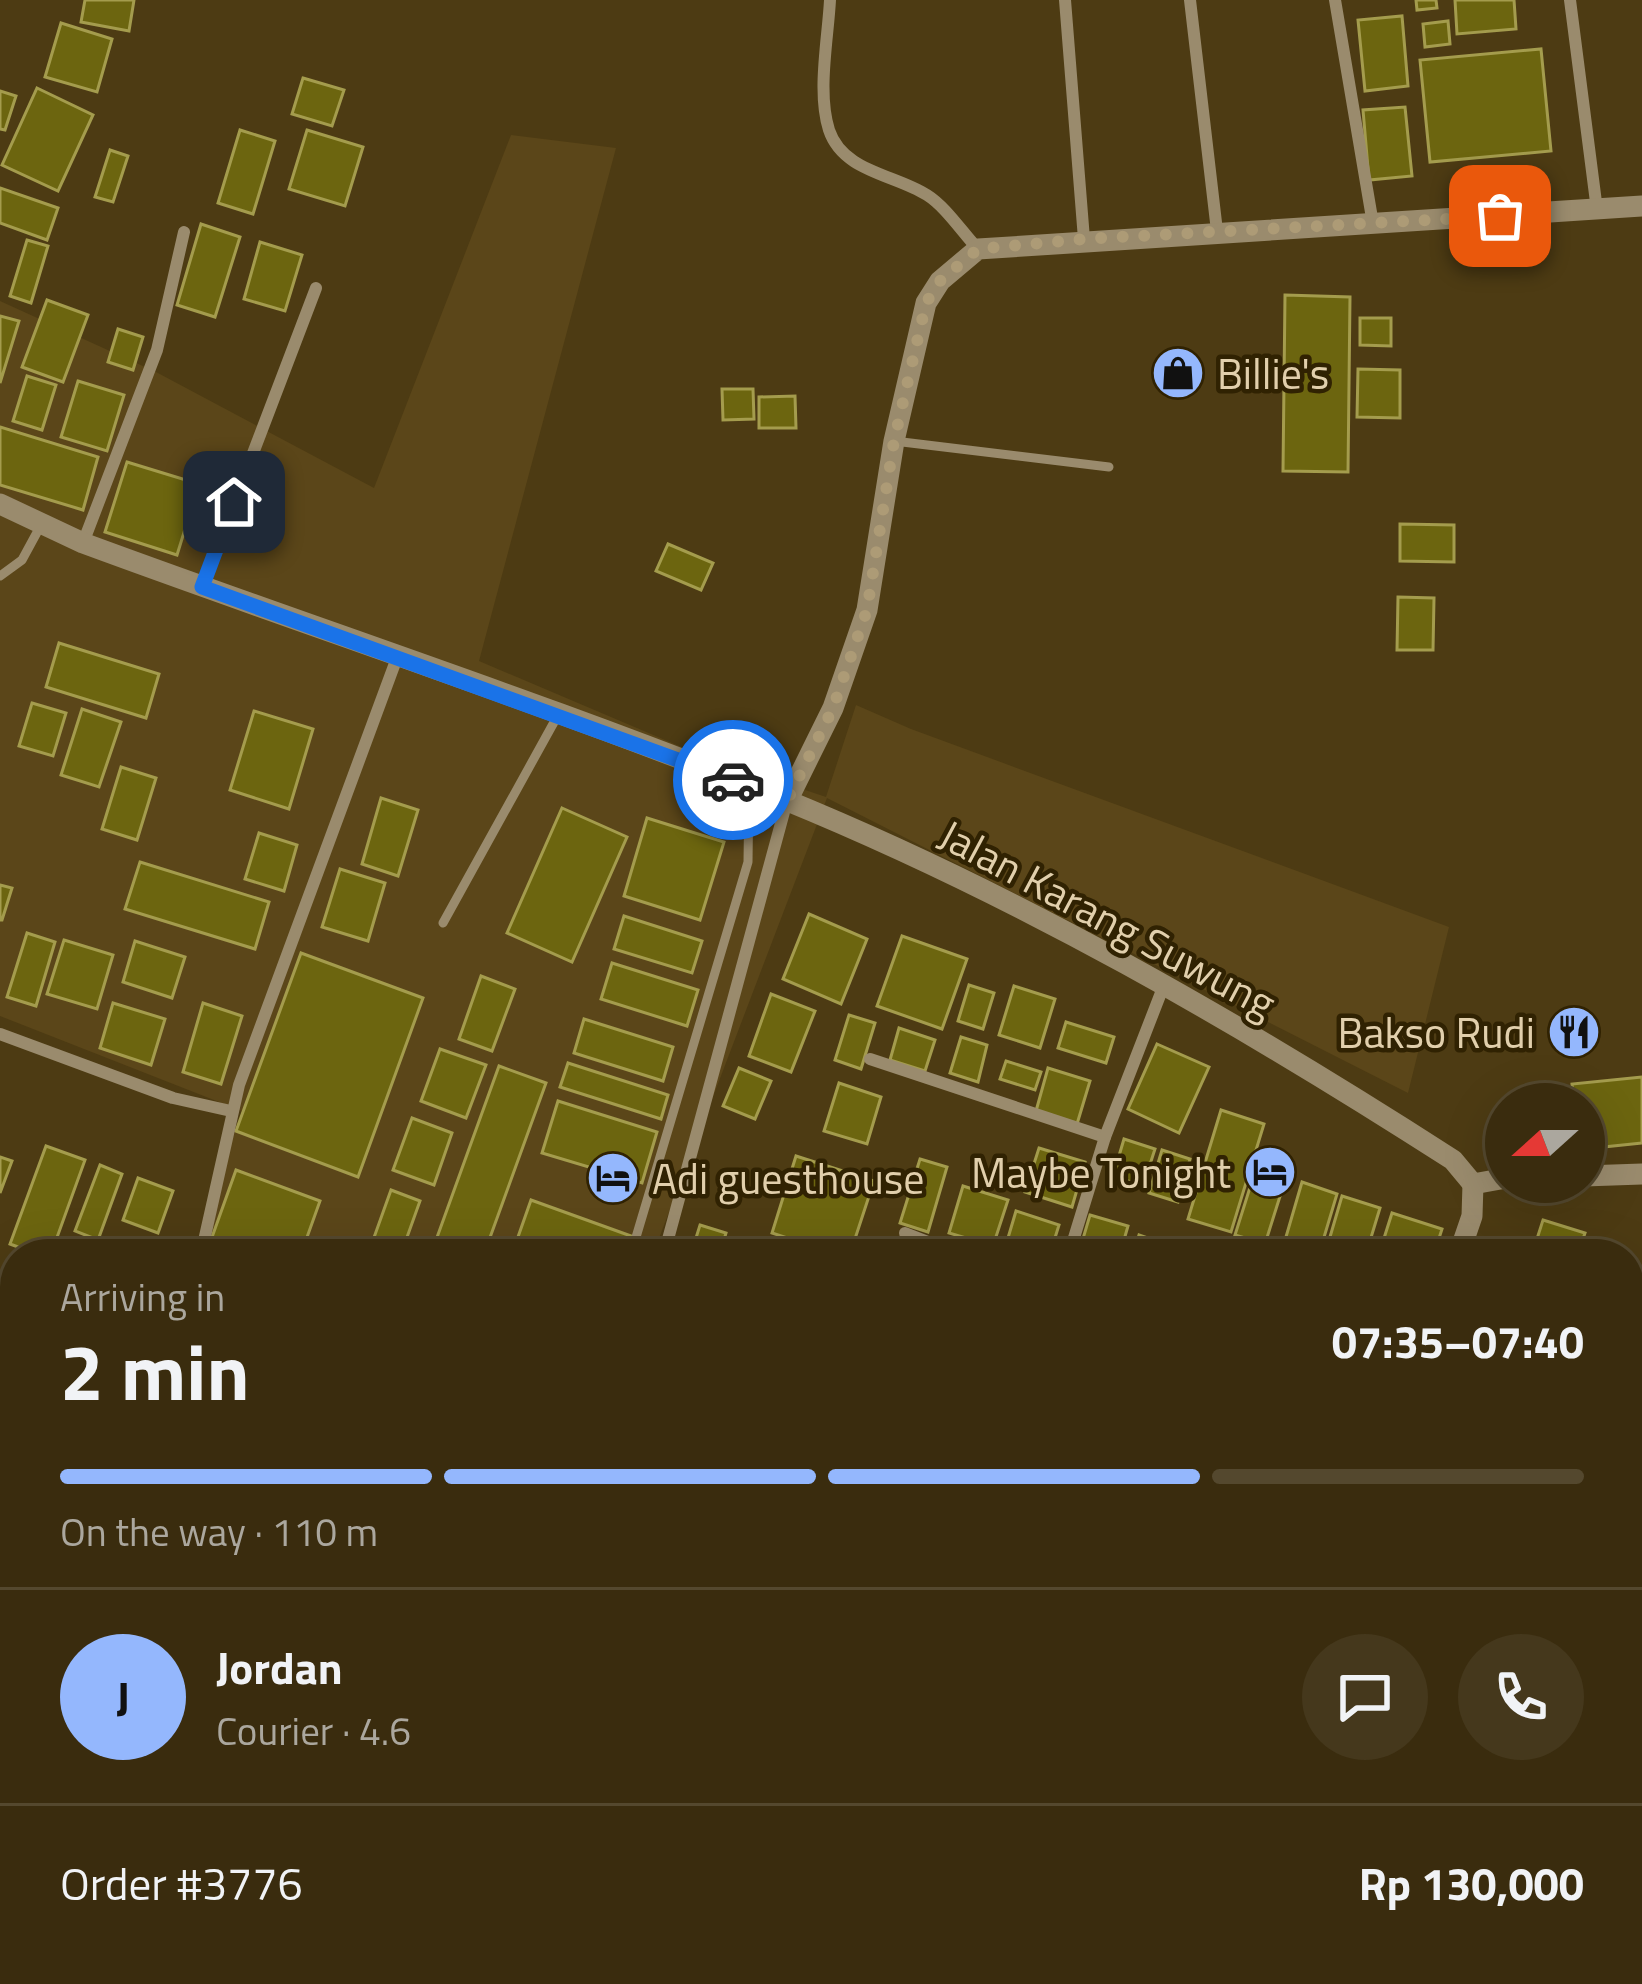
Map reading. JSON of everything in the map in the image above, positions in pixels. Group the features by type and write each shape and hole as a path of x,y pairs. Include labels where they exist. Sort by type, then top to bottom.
{"street":[{"path":"830,0 826,98 828,127 836,144 872,172 929,196 978,249"},
{"path":"1065,0 1084,239"},
{"path":"1190,0 1217,231"},
{"path":"1335,0 1373,224"},
{"path":"1570,0 1597,210"},
{"path":"668,1239 787,801 833,708 867,610 894,441 926,303 940,281 978,249 1642,206"},
{"path":"83,543 157,350 184,232"},
{"path":"202,587 316,288"},
{"name":"Jalan Karang Suwung","path":"0,504 83,543 787,801 1022,909 1164,983 1454,1160 1473,1184"},
{"path":"204,1239 231,1111 398,655"},
{"path":"1074,1239 1105,1137 1164,983"},
{"path":"0,1034 173,1098 231,1111"},
{"path":"870,1059 1105,1137"},
{"path":"1605,1175 1642,1174"},
{"path":"1464,1239 1472,1216 1473,1184 1485,1182"},
{"path":"905,1233 920,1239"}],"lane":[{"path":"894,441 1109,466"},
{"path":"0,576 22,560 42,524"},
{"path":"443,923 558,715"},
{"path":"635,1239 748,862 749,786"}],"shaded area":[{"path":"511,135 616,148 479,661 698,754 826,797 856,705 1449,927 1408,1093 827,798 659,1239 199,1239 242,1111 0,1016 0,301 156,372 374,488"}],"building":[{"path":"85,0 134,0 129,31 81,22"},
{"path":"1416,0 1436,0 1437,8 1417,10"},
{"path":"1455,0 1514,0 1516,29 1457,34"},
{"path":"1402,16 1408,86 1365,91 1358,20"},
{"path":"1448,21 1450,44 1425,47 1423,24"},
{"path":"61,23 112,39 97,92 45,77"},
{"path":"1541,49 1551,151 1430,162 1420,60"},
{"path":"303,78 344,90 332,126 292,114"},
{"path":"37,88 93,115 58,191 2,165"},
{"path":"0,91 16,96 5,130 0,129"},
{"path":"1405,107 1412,176 1369,180 1363,110"},
{"path":"240,130 275,141 253,214 218,203"},
{"path":"307,130 363,147 345,206 289,189"},
{"path":"110,150 128,156 113,202 95,197"},
{"path":"0,188 58,208 47,240 0,223"},
{"path":"201,224 240,237 215,317 177,305"},
{"path":"27,240 48,246 31,303 10,296"},
{"path":"260,242 302,255 285,311 244,299"},
{"path":"1285,295 1350,297 1348,472 1283,471"},
{"path":"47,300 88,315 63,382 22,367"},
{"path":"0,316 19,321 0,383"},
{"path":"1360,318 1391,318 1391,346 1360,345"},
{"path":"118,329 143,337 133,370 108,362"},
{"path":"1358,369 1400,370 1400,418 1357,417"},
{"path":"27,376 56,385 42,430 13,421"},
{"path":"78,381 124,395 107,451 61,437"},
{"path":"722,389 753,389 754,419 723,420"},
{"path":"795,396 796,428 759,428 759,397"},
{"path":"0,427 98,457 83,510 0,485"},
{"path":"127,462 199,484 177,555 105,532"},
{"path":"1400,524 1454,525 1454,562 1400,561"},
{"path":"668,544 713,563 701,590 656,571"},
{"path":"1398,597 1434,598 1433,650 1397,650"},
{"path":"59,643 159,674 146,718 46,687"},
{"path":"32,703 66,713 53,756 19,746"},
{"path":"82,709 121,722 99,787 61,775"},
{"path":"254,711 313,729 289,809 230,790"},
{"path":"121,767 156,778 137,840 102,829"},
{"path":"381,798 418,810 398,876 362,864"},
{"path":"562,808 627,837 572,962 507,933"},
{"path":"647,818 724,842 700,920 624,896"},
{"path":"259,833 297,845 284,891 245,879"},
{"path":"140,862 269,902 255,949 125,909"},
{"path":"340,869 385,883 368,941 322,927"},
{"path":"0,885 12,888 2,920 0,920"},
{"path":"809,914 867,939 841,1004 783,979"},
{"path":"624,916 702,941 692,973 614,949"},
{"path":"27,933 55,942 36,1006 7,997"},
{"path":"902,936 967,959 942,1029 877,1006"},
{"path":"64,940 113,955 97,1009 47,994"},
{"path":"135,941 185,957 172,998 123,982"},
{"path":"301,953 423,998 358,1177 236,1131"},
{"path":"612,963 698,990 687,1026 601,999"},
{"path":"481,976 515,989 492,1051 459,1039"},
{"path":"969,985 994,993 983,1029 958,1021"},
{"path":"1014,986 1055,999 1040,1048 999,1035"},
{"path":"771,994 815,1011 791,1072 749,1056"},
{"path":"113,1003 165,1019 151,1065 100,1048"},
{"path":"203,1003 242,1016 221,1084 183,1072"},
{"path":"849,1015 875,1023 861,1069 835,1060"},
{"path":"584,1019 673,1047 663,1081 574,1053"},
{"path":"1066,1022 1114,1037 1106,1063 1058,1048"},
{"path":"899,1028 935,1040 925,1071 890,1060"},
{"path":"961,1037 987,1045 978,1082 950,1073"},
{"path":"1157,1044 1209,1067 1179,1133 1128,1109"},
{"path":"440,1049 486,1065 466,1118 421,1101"},
{"path":"1006,1061 1041,1072 1035,1090 1000,1079"},
{"path":"568,1063 668,1095 661,1119 560,1087"},
{"path":"499,1066 546,1083 489,1239 436,1239"},
{"path":"739,1068 771,1081 755,1119 723,1106"},
{"path":"1048,1068 1090,1081 1077,1124 1036,1111"},
{"path":"1642,1077 1642,1143 1605,1147 1605,1083 1582,1083"},
{"path":"839,1083 881,1097 867,1144 824,1131"},
{"path":"558,1101 657,1132 642,1183 542,1153"},
{"path":"1221,1110 1264,1124 1231,1232 1188,1219"},
{"path":"412,1118 452,1133 434,1185 393,1170"},
{"path":"1124,1139 1155,1149 1143,1186 1113,1176"},
{"path":"46,1146 85,1160 56,1239 12,1239"},
{"path":"1039,1148 1085,1162 1072,1207 1025,1192"},
{"path":"1162,1150 1190,1159 1178,1202 1149,1193"},
{"path":"796,1156 874,1181 855,1239 790,1239 772,1233"},
{"path":"0,1157 12,1161 0,1193"},
{"path":"920,1159 947,1167 928,1232 900,1223"},
{"path":"100,1165 122,1174 98,1239 75,1231"},
{"path":"236,1170 320,1201 306,1239 211,1239"},
{"path":"138,1178 173,1191 158,1233 123,1220"},
{"path":"1252,1181 1282,1190 1267,1239 1235,1235"},
{"path":"1302,1182 1337,1194 1324,1239 1285,1239"},
{"path":"963,1186 1008,1200 995,1239 949,1233"},
{"path":"391,1190 420,1201 406,1239 373,1239"},
{"path":"1342,1196 1380,1208 1371,1239 1329,1239"},
{"path":"531,1200 631,1236 630,1239 517,1239"},
{"path":"1016,1211 1059,1225 1055,1239 1008,1239"},
{"path":"1392,1213 1442,1229 1439,1239 1384,1239"},
{"path":"1090,1215 1128,1226 1124,1239 1083,1239"},
{"path":"1543,1220 1585,1233 1583,1239 1537,1239"},
{"path":"700,1225 726,1233 724,1239 696,1239"}],"way so far":[{"path":"733,780 787,801 833,708 867,610 894,441 926,303 940,281 978,249 1500,216"}],"place":[{"name":"Billie's","path":"1178,373"},
{"name":"Bakso Rudi","path":"1574,1032"},
{"name":"Maybe Tonight","path":"1270,1172"},
{"name":"Adi guesthouse","path":"613,1178"}],"route":[{"path":"234,502 202,587 733,780"}]}
